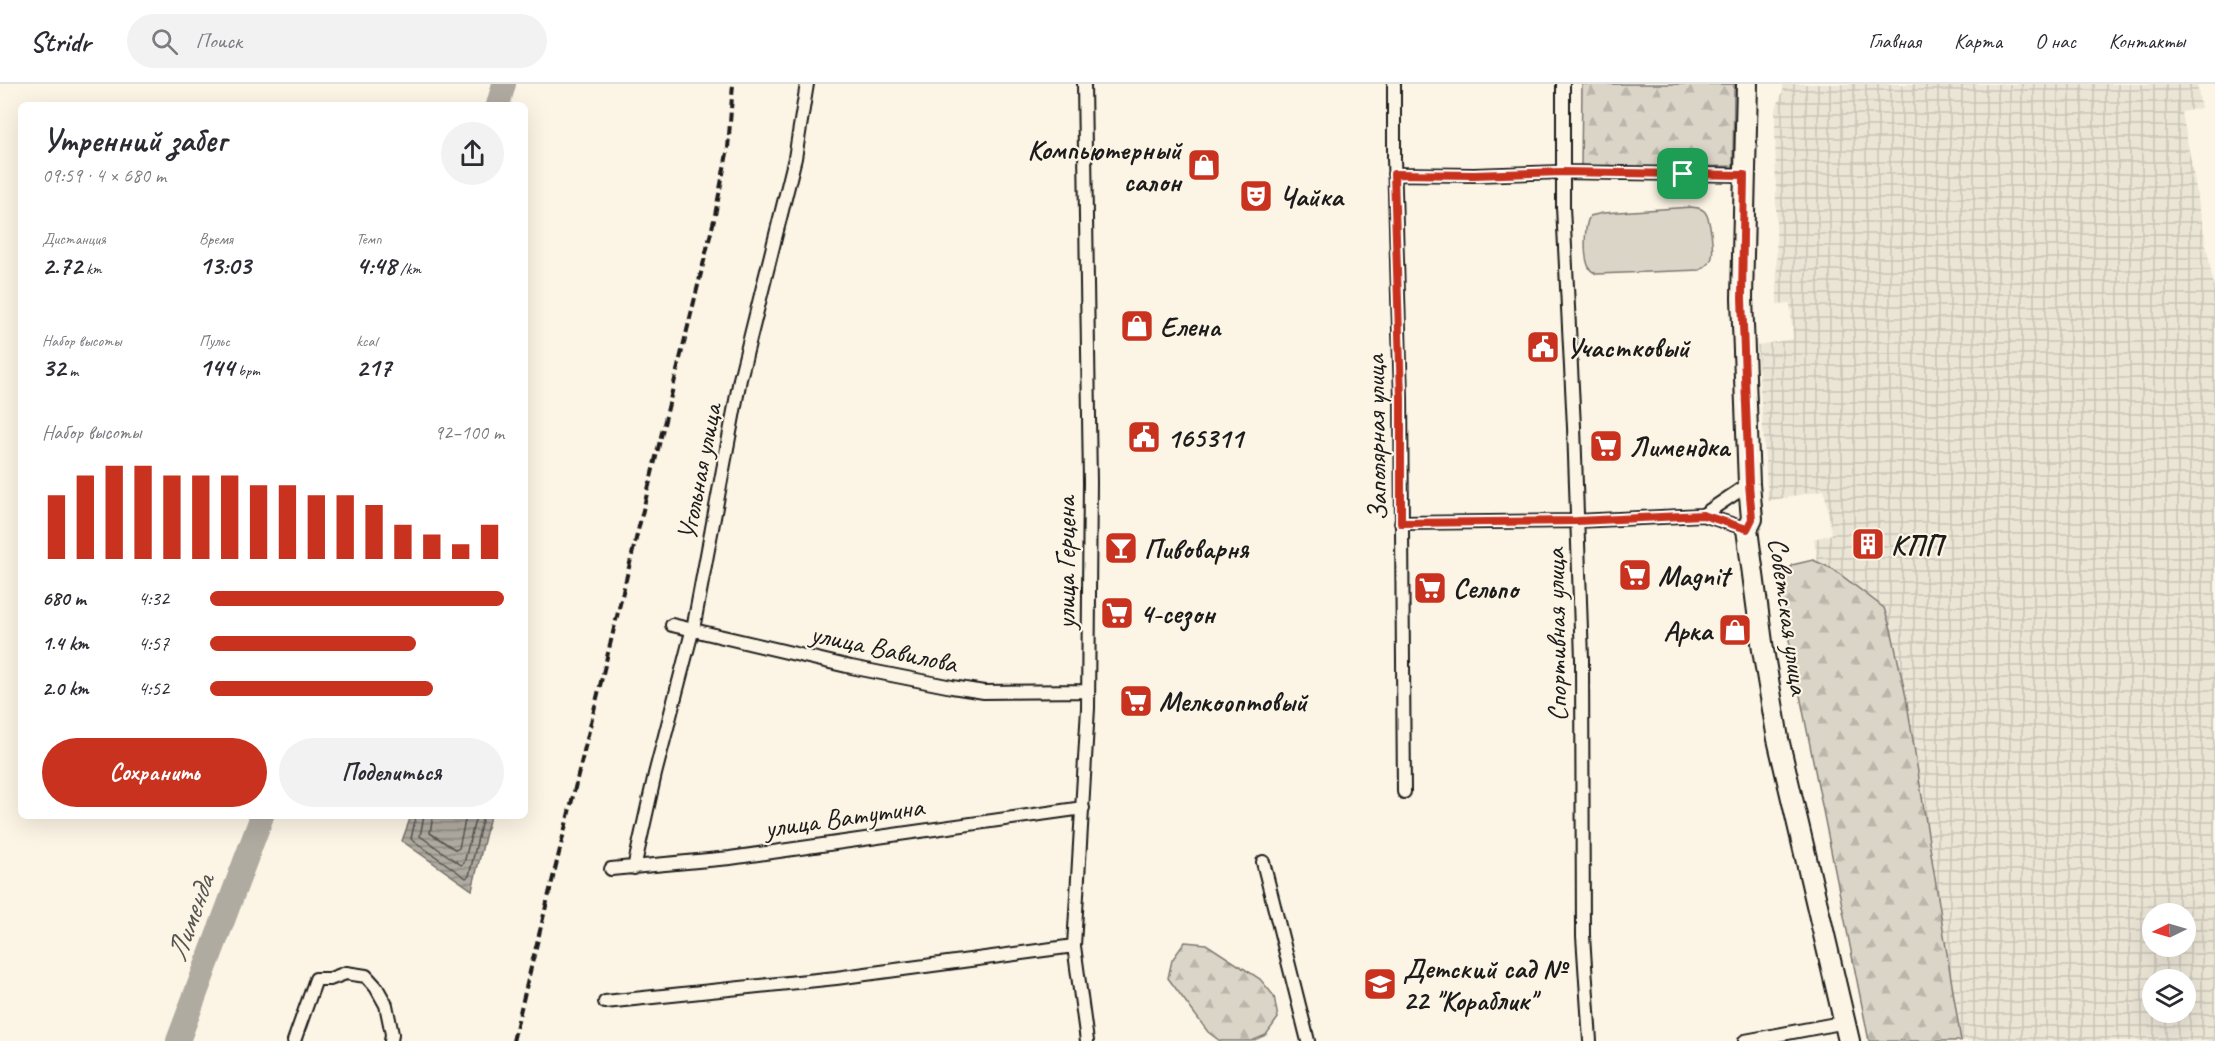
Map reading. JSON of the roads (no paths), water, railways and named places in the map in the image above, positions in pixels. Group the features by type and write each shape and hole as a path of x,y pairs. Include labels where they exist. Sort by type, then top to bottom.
{"main road":[{"name":"Советская улица","path":"1747,84 1742,298 1752,519 1747,529 1763,650 1778,739 1848,1031"}],"street":[{"name":"Угольная улица","path":"634,868 655,774 693,630 740,379 795,158 807,84"},
{"name":"улица Герцена","path":"1084,84 1090,483 1088,691 1074,946 1087,1041"},
{"name":"Заполярная улица","path":"1394,84 1394,174 1401,398 1404,792"},
{"name":"Спортивная улица","path":"1563,84 1562,172 1582,659 1583,936 1590,1041"},
{"path":"1394,174 1474,175 1562,172 1744,175"},
{"path":"1703,515 1749,484"},
{"path":"1401,523 1577,521 1703,515 1747,529"},
{"name":"улица Вавилова","path":"672,625 851,667 963,689 984,692 1088,691"},
{"name":"улица Ватутина","path":"611,869 730,858 1083,808"},
{"path":"1263,862 1308,1041"},
{"path":"605,1002 836,978 1074,946"},
{"path":"294,1041 316,979 330,979 346,973 366,976 376,987 386,1005 392,1034 390,1041"},
{"path":"1745,1041 1848,1031"}],"water":[{"path":"410,819 489,819 472,890 402,841"}],"waterway":[{"name":"Лименда","path":"499,102 504,84"},
{"name":"Лименда","path":"178,1041 261,819"}],"railway":[{"path":"513,1041 714,220 728,148 733,84"}],"place":[{"name":"Компьютерный салон","path":"1204,165"},
{"name":"Чайка","path":"1256,196"},
{"name":"Елена","path":"1137,326"},
{"name":"Участковый","path":"1543,347"},
{"name":"165311","path":"1144,437"},
{"name":"Лимендка","path":"1606,446"},
{"name":"КПП","path":"1868,544"},
{"name":"Пивоварня","path":"1121,548"},
{"name":"Magnit","path":"1635,575"},
{"name":"Сельпо","path":"1430,588"},
{"name":"4-сезон","path":"1117,613"},
{"name":"Арка","path":"1735,630"},
{"name":"Мелкооптовый","path":"1136,701"},
{"name":"Детский сад № 22 \"Кораблик\"","path":"1380,984"}]}
